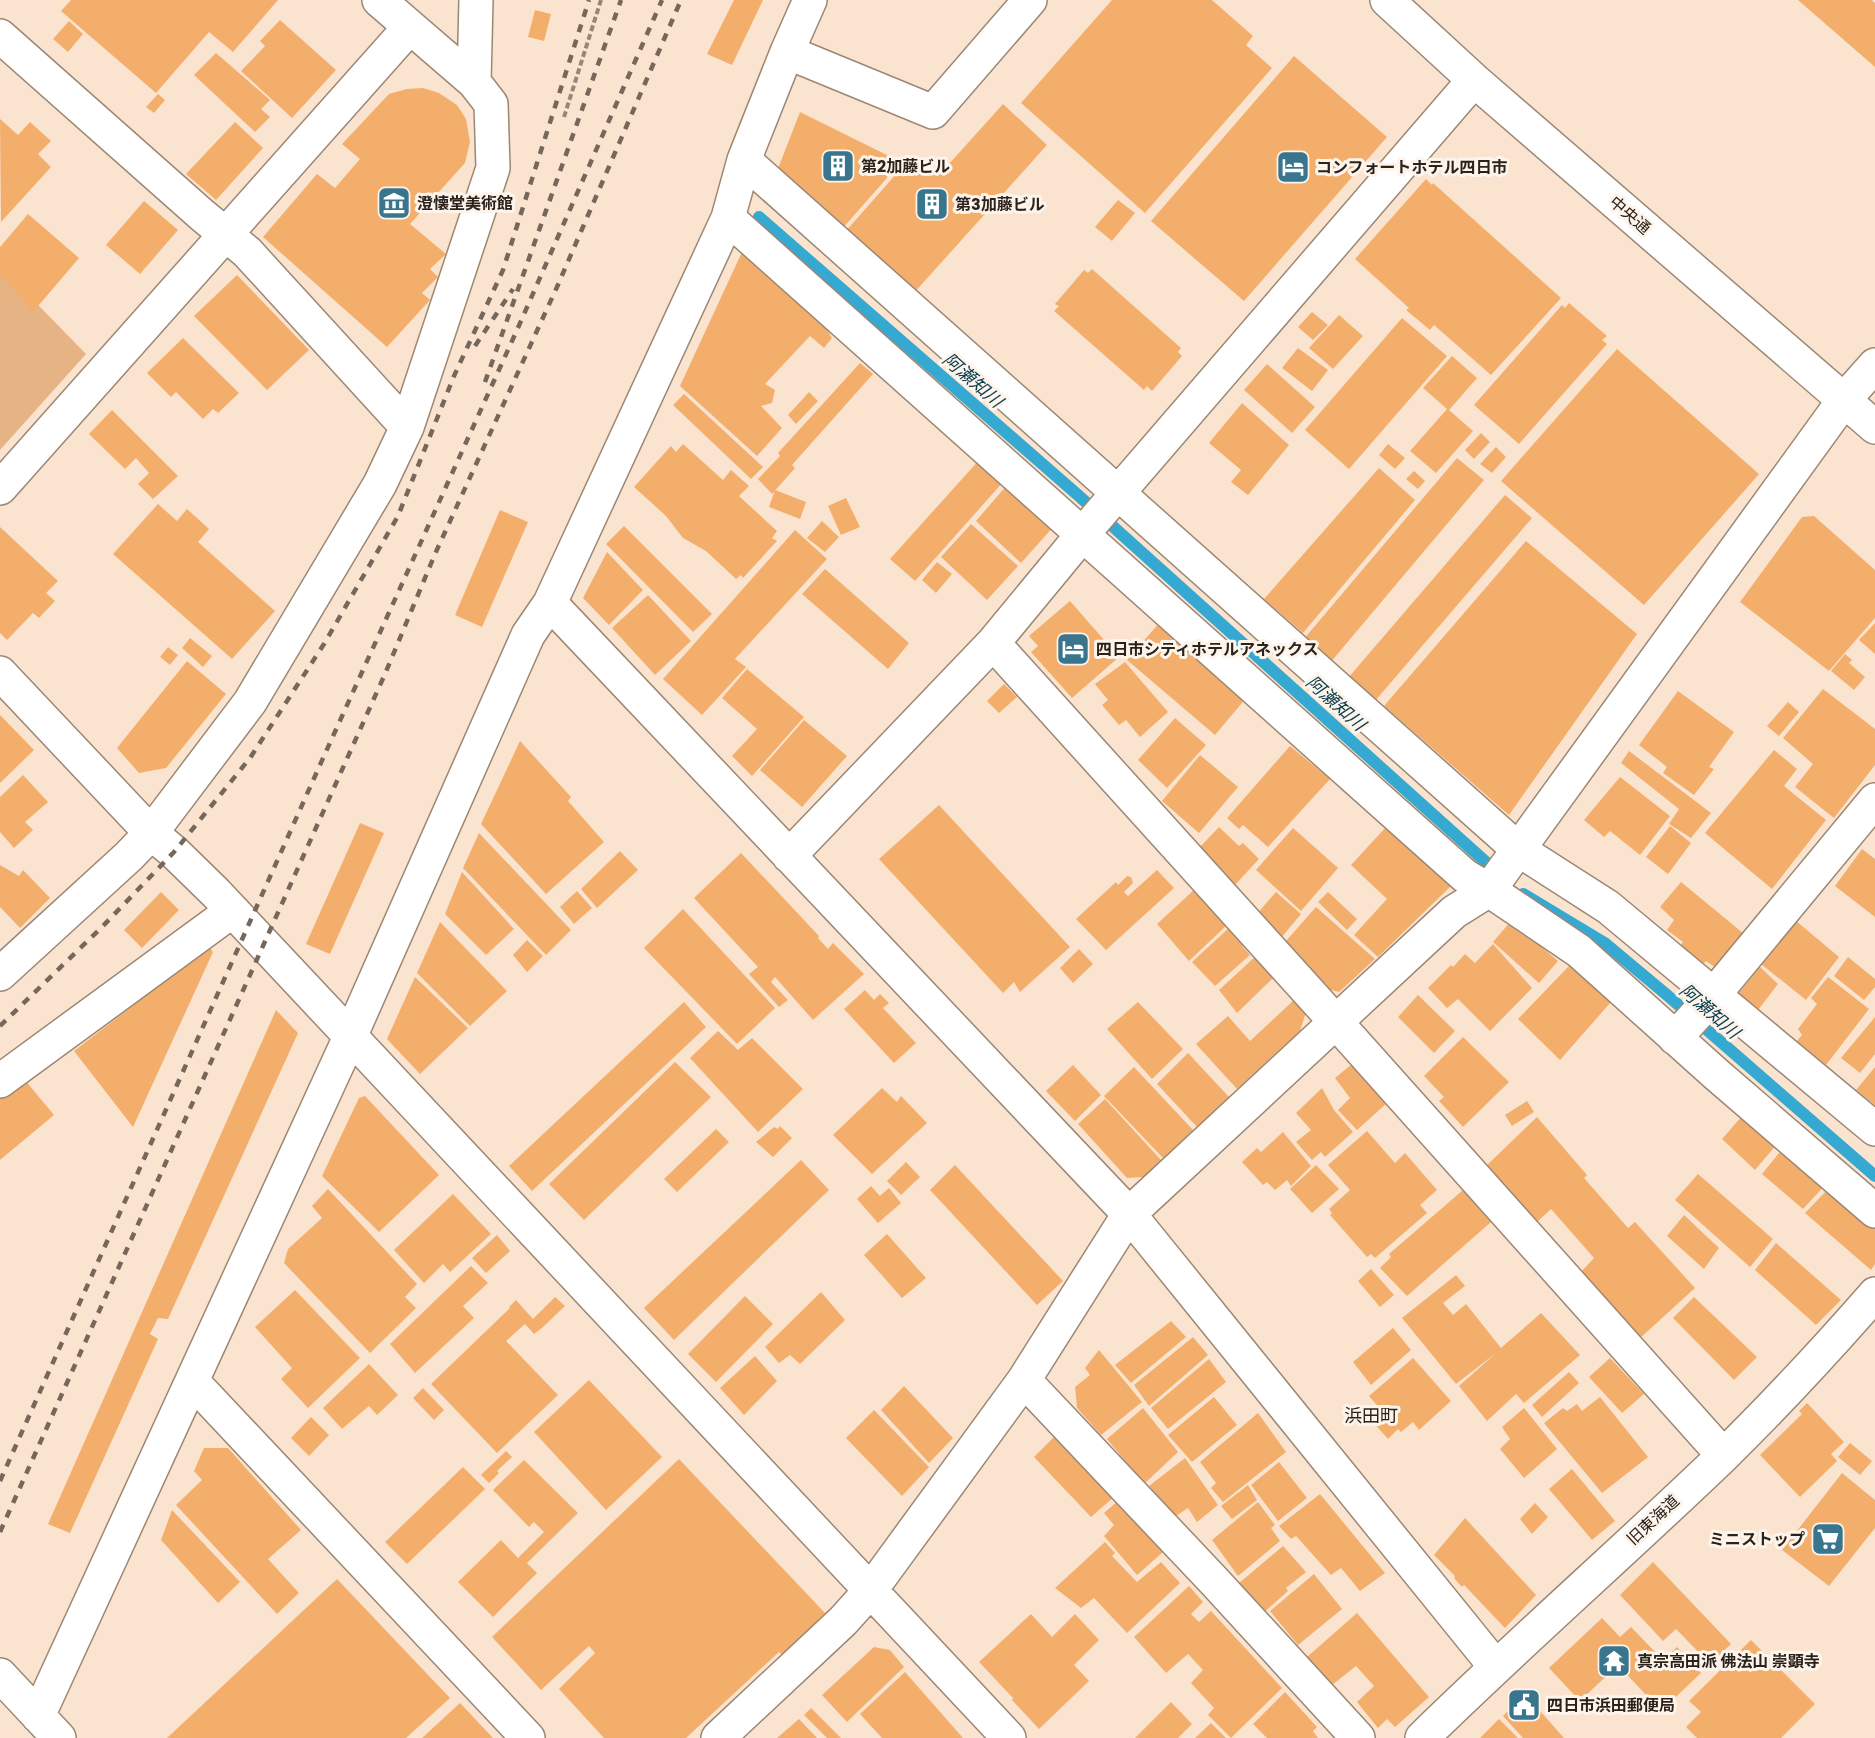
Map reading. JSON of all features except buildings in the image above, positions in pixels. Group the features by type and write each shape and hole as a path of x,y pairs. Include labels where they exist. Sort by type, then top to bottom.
{"street":[{"path":"0,974 151,833 256,692 380,484 407,427 493,168 491,104 474,82 379,0"},
{"path":"474,82 476,0"},
{"path":"0,1675 49,1727 192,1381 350,1037 528,635 550,603 728,218 744,160 810,0"},
{"path":"787,52 933,112 1030,0"},
{"name":"中央通","path":"1387,0 1474,80 1875,427"},
{"path":"0,488 410,27"},
{"path":"0,36 247,252 407,427"},
{"path":"789,856 993,643 1100,513 1474,80"},
{"path":"744,160 1465,876 1503,871 1608,907 1709,999 1875,1129"},
{"path":"728,218 1100,513 1503,871 1579,951 1679,1033 1875,1211"},
{"path":"718,1738 843,1621 870,1591 1024,1380 1129,1214 1335,1021 1454,912 1503,871 1844,400 1875,365"},
{"path":"550,603 1129,1214 1495,1666"},
{"path":"993,643 1723,1455"},
{"path":"0,673 151,833 174,852 232,911 1009,1738"},
{"path":"1679,1033 1875,800"},
{"path":"0,1081 232,911"},
{"name":"旧東海道","path":"1422,1738 1495,1666 1723,1455 1824,1352 1875,1294"},
{"path":"1024,1380 1215,1582 1358,1738"},
{"path":"192,1381 528,1738"}],"path":[{"path":"564,117 601,0"}],"shaded area":[{"path":"0,266 86,354 0,450"}],"waterway":[{"name":"阿瀬知川","path":"759,217 1079,496 1498,873"},
{"name":"阿瀬知川","path":"1523,894 1606,944 1875,1176"}],"railway":[{"path":"0,1026 103,926 174,852 250,758 324,644 398,516 454,376 503,270 589,0"},
{"path":"485,382 621,0"},
{"path":"0,1481 517,330 662,0"},
{"path":"0,1532 385,674 435,554 557,287 681,0"},
{"path":"475,346 513,289"}],"place":[{"name":"第2加藤ビル","path":"838,166"},
{"name":"コンフォートホテル四日市","path":"1293,167"},
{"name":"澄懐堂美術館","path":"394,203"},
{"name":"第3加藤ビル","path":"932,204"},
{"name":"四日市シティホテルアネックス","path":"1073,649"},
{"name":"ミニストップ","path":"1828,1539"},
{"name":"真宗高田派 佛法山 崇顕寺","path":"1614,1661"},
{"name":"四日市浜田郵便局","path":"1524,1705"}],"district":[{"name":"浜田町","path":"1371,1415"}]}
